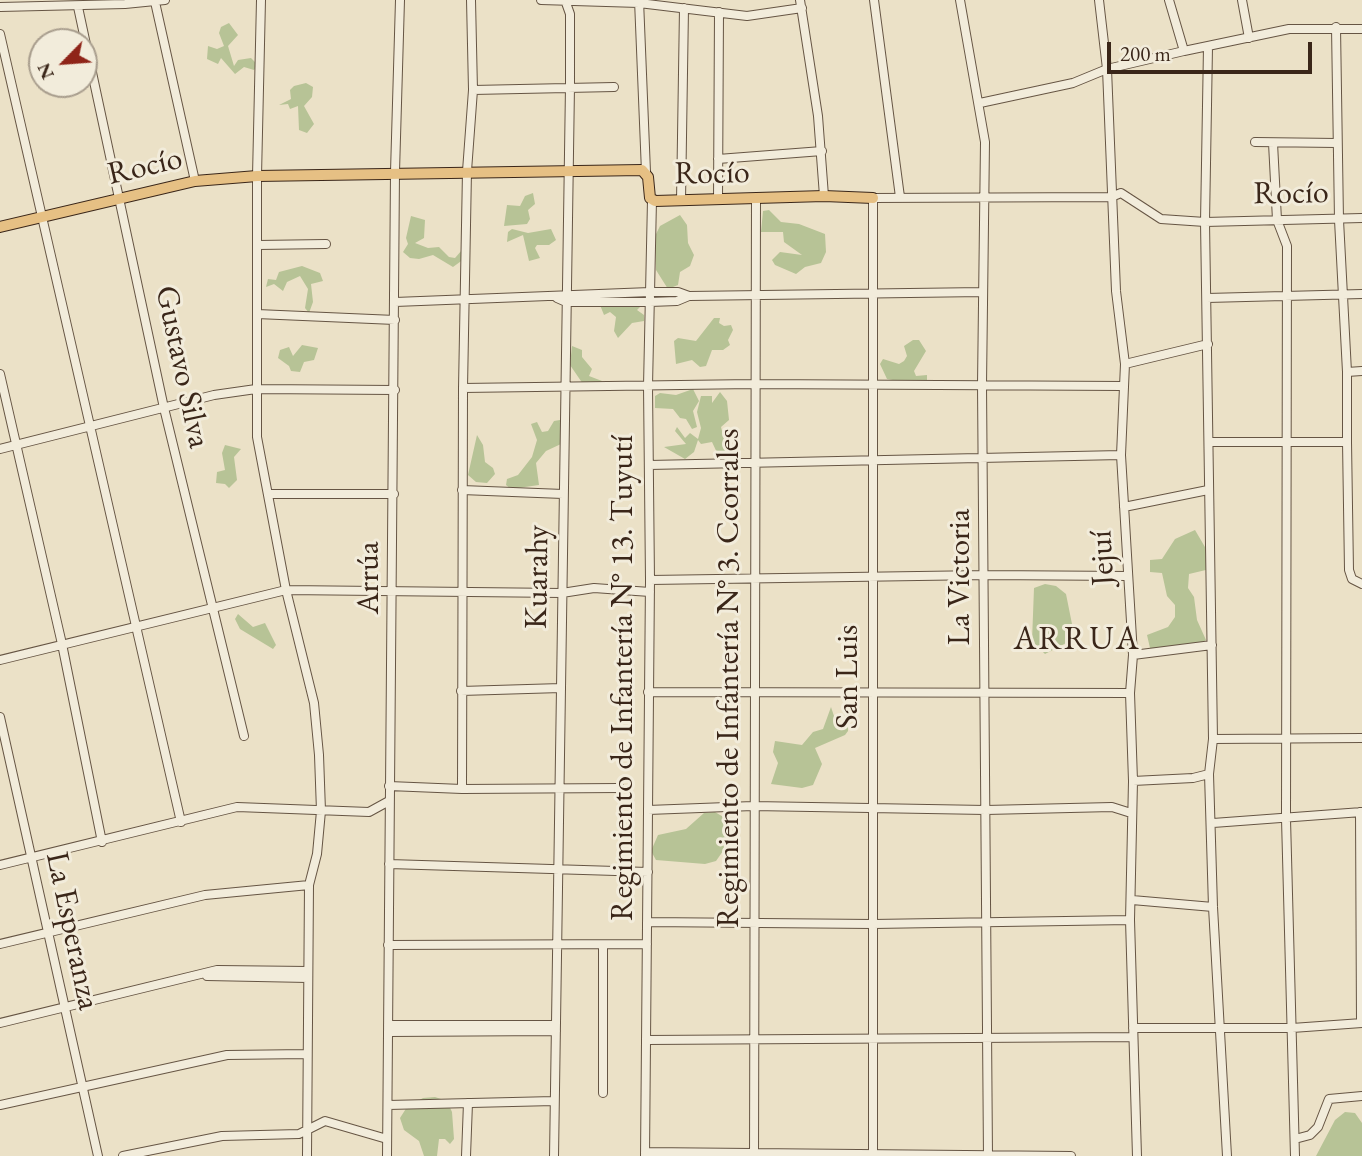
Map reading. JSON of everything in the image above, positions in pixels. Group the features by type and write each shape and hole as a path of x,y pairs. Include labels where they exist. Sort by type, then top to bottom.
{"main road":[{"name":"Rocío","path":"0,227 195,181 257,176 467,171 646,172 652,200 824,196 873,198"}],"street":[{"path":"0,8 165,0"},
{"path":"261,0 257,176 257,438 286,590 314,702 319,755 320,813 317,855 309,885 307,1156"},
{"name":"Arrúa","path":"387,1156 389,786 394,593 395,172 400,0"},
{"path":"462,789 463,388 467,171 473,90 471,0"},
{"path":"541,0 639,2 747,16 801,4 821,151 824,196"},
{"path":"874,0 900,197"},
{"name":"La Victoria","path":"960,0 985,142 982,385 988,1155"},
{"name":"Jejuí","path":"1099,0 1107,69 1111,197 1125,364 1122,455 1133,655 1130,693 1133,781 1130,920 1137,1156"},
{"path":"1169,0 1184,51"},
{"path":"1242,0 1249,38"},
{"name":"Kuarahy","path":"554,1156 570,86 570,14 565,1"},
{"path":"155,2 195,181"},
{"path":"639,2 646,172"},
{"name":"Gustavo Silva","path":"78,6 164,408 244,736"},
{"path":"681,201 684,8"},
{"path":"718,200 719,12"},
{"path":"1336,27 1339,219 1347,372 1349,570 1352,579 1362,584"},
{"path":"980,103 1073,83 1107,69 1289,29 1362,29"},
{"path":"0,34 181,822"},
{"path":"1208,47 1205,222 1211,442 1208,490 1213,739 1209,774 1213,823 1213,907 1227,1156"},
{"path":"473,90 614,87"},
{"path":"1255,142 1337,143"},
{"path":"1273,143 1277,220 1287,246 1286,819 1296,1156"},
{"path":"718,159 821,151"},
{"name":"Rocío","path":"873,198 1125,195 1161,219 1205,222 1362,218"},
{"name":"San Luis","path":"873,198 873,1156"},
{"name":"Regimiento de Infantería N° 3. Ccorrales","path":"754,1154 753,384 756,199"},
{"name":"Regimiento de Infantería N° 13. Tuyutí","path":"645,1154 650,592 648,386 652,200"},
{"path":"258,245 326,244"},
{"path":"395,302 650,297 677,301 688,296 755,294 983,292"},
{"path":"1207,298 1362,294"},
{"path":"257,314 395,320"},
{"path":"1125,364 1208,344"},
{"path":"1347,372 1362,372"},
{"path":"0,374 62,644 102,842"},
{"path":"463,388 753,384 1123,386"},
{"path":"0,449 164,408 256,389 395,390"},
{"path":"1211,442 1346,442"},
{"path":"649,465 1122,455"},
{"path":"462,490 563,494"},
{"path":"1124,507 1208,490"},
{"path":"269,494 394,494"},
{"path":"650,580 753,576 1128,576"},
{"path":"0,660 286,590 562,593 583,588 650,592"},
{"path":"1133,655 1212,645"},
{"path":"461,691 561,688"},
{"path":"648,692 755,690 1130,693"},
{"name":"La Esperanza","path":"0,717 98,1156"},
{"path":"1213,739 1362,738"},
{"path":"1133,781 1193,778 1209,774"},
{"path":"389,786 462,789 620,788"},
{"path":"1112,807 1132,797"},
{"path":"0,865 237,807 279,807 320,813 369,812 389,801"},
{"path":"648,810 753,806 986,810 1112,807 1131,813"},
{"path":"646,1040 989,1039 1362,1023 1361,812 1213,823"},
{"path":"389,864 558,867 648,872"},
{"path":"0,944 205,894 309,885"},
{"path":"1132,900 1213,907"},
{"path":"647,922 873,924 1130,920"},
{"path":"388,945 647,944"},
{"path":"603,945 603,1093"},
{"path":"0,1023 204,976 308,975"},
{"path":"388,1028 556,1028"},
{"path":"0,1105 227,1055 307,1054"},
{"path":"1295,1139 1310,1135 1318,1127 1329,1098 1362,1096"},
{"path":"388,1105 554,1101"},
{"path":"466,1156 468,1103"},
{"path":"123,1156 222,1136 299,1134 325,1121 387,1139"},
{"path":"645,1154 1071,1156"}],"green space":[{"path":"229,23 238,35 228,46 234,66 238,60 251,58 258,65 254,70 244,67 235,74 221,58 218,64 207,59 208,46 217,49 224,46 219,33 221,27"},
{"path":"306,83 313,87 312,97 304,106 314,124 307,133 299,130 298,106 290,109 288,104 279,105 291,99 290,90 294,86"},
{"path":"533,193 535,204 528,210 530,219 527,224 504,226 507,205 520,206 525,196"},
{"path":"769,210 781,222 799,224 825,234 826,252 821,263 805,267 796,274 775,265 772,260 780,252 802,255 784,242 783,232 761,232 763,211"},
{"path":"680,215 687,225 688,243 694,255 690,266 680,272 678,285 668,289 656,270 655,236 660,226"},
{"path":"411,216 425,220 424,238 415,243 428,248 439,247 449,257 455,258 462,250 464,259 453,267 433,255 419,259 410,258 403,252 408,244 406,238"},
{"path":"512,229 528,233 551,229 556,240 549,245 537,245 535,248 540,258 529,261 523,235 507,242 508,232"},
{"path":"302,266 320,273 323,281 311,284 313,302 309,313 305,308 308,289 300,276 287,282 283,291 274,284 266,287 268,279 276,280 279,272"},
{"path":"629,296 637,296 641,306 637,310 644,315 644,321 632,323 618,338 614,331 616,317 610,312 604,315 600,305 609,298 619,305"},
{"path":"714,318 720,318 719,323 724,326 731,325 733,330 728,340 730,345 723,350 712,350 706,366 700,367 692,360 676,364 674,341 678,338 696,341"},
{"path":"913,340 919,340 926,351 914,371 916,376 927,375 927,381 915,384 887,379 880,364 883,359 899,364 904,361 907,356 904,346"},
{"path":"302,345 318,348 314,360 304,362 300,372 291,371 289,366 278,358 280,350 289,347 293,356"},
{"path":"572,346 582,350 582,357 592,369 589,376 602,381 601,386 583,384 570,365"},
{"path":"693,389 699,401 693,411 697,427 692,429 686,419 680,418 673,409 655,408 655,396 660,393 676,395"},
{"path":"720,392 727,401 729,420 721,427 727,450 725,456 719,457 712,442 701,444 698,440 694,452 685,459 664,447 686,444 675,431 677,427 685,438 690,433 698,439 701,428 697,412 701,396 712,396 712,403"},
{"path":"560,420 561,444 546,451 536,463 539,485 511,489 506,485 507,479 518,475 532,457 537,440 531,424 537,422 542,432 548,431 554,421"},
{"path":"477,435 483,445 485,462 493,468 495,474 487,483 476,482 468,475"},
{"path":"225,445 241,449 234,457 237,480 229,488 225,484 216,483 217,472 225,470 222,453"},
{"path":"1195,530 1212,559 1210,569 1189,574 1188,588 1194,597 1197,620 1206,640 1197,645 1162,651 1150,648 1147,635 1168,627 1175,617 1175,605 1167,596 1162,573 1150,572 1150,560 1162,559 1175,539"},
{"path":"1045,584 1056,586 1066,594 1072,624 1070,641 1045,654 1032,641 1034,588"},
{"path":"238,614 253,627 265,623 276,645 273,649 240,629 235,619"},
{"path":"831,707 836,722 848,725 848,731 845,735 815,748 822,764 813,785 802,788 771,784 778,763 773,752 775,741 802,745 813,732 823,729"},
{"path":"715,812 725,818 730,828 723,851 716,861 705,864 656,860 651,851 658,835 686,829 704,813"},
{"path":"435,1097 447,1101 452,1112 454,1139 450,1144 445,1139 439,1139 437,1156 424,1156 419,1141 404,1130 400,1118 407,1107 423,1098"},
{"path":"1345,1112 1355,1113 1362,1123 1362,1156 1316,1156 1335,1120"}],"district":[{"name":"ARRUA","path":"1077,640"}]}
